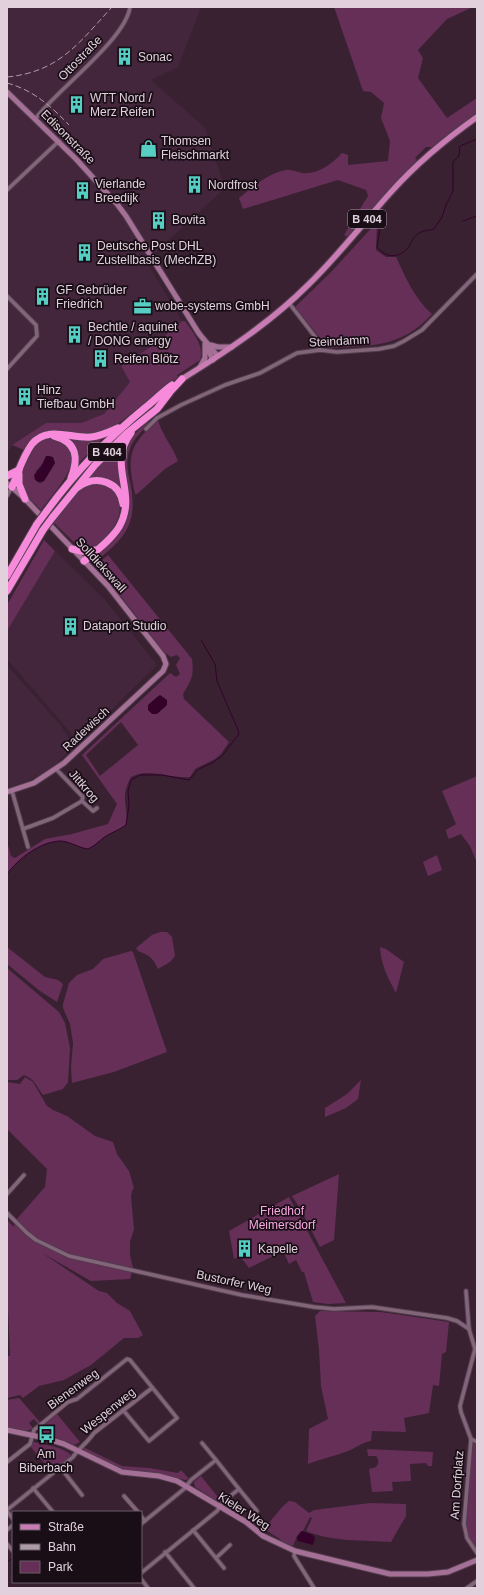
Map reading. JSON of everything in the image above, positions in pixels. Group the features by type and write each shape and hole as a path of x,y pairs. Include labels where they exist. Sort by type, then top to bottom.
{"highway":[{"name":"B 404","path":"7,576 37,524 90,458 124,425 169,387 182,379"},
{"name":"B 404","path":"7,591 43,530 94,465 120,440 157,410 182,379"},
{"path":"10,485 27,452 39,438 60,433 80,437 92,437 108,433 124,425"},
{"path":"84,561 114,533 124,515 127,501 122,474 121,455 126,441 137,426"},
{"path":"48,435 63,439 69,443 73,450 75,462 70,481"},
{"path":"7,476 19,470"},
{"path":"19,470 19,484 25,499"},
{"path":"68,497 80,486 90,481 97,480 106,482 114,486 120,494 123,500 124,515"},
{"path":"72,548 86,552 97,549"}],"main road":[{"name":"B 404","path":"182,379 232,347 289,304 326,268 392,191 428,155 477,117"}],"street":[{"name":"Ottostraße","path":"36,118 110,41 126,22 130,7"},
{"name":"Edisonstraße","path":"7,92 36,118 98,181 126,216 215,358"},
{"path":"7,190 58,142"},
{"name":"Steindamm","path":"146,429 162,415 210,392 260,373 298,353 320,350 330,352 380,349 394,346 422,330 477,274"},
{"path":"7,296 36,325 37,336 7,369"},
{"path":"289,304 316,338 320,350"},
{"path":"200,368 205,358 206,342 218,348 232,347"},
{"path":"7,496 10,485"},
{"name":"Solldiekswall","path":"10,485 114,593 163,656 166,664"},
{"name":"Radewisch","path":"10,792 34,783 56,769 163,671 166,664"},
{"name":"Jittkrog","path":"56,769 82,797 82,801 93,811 97,808"},
{"path":"10,792 28,847"},
{"path":"23,829 53,818 82,801"},
{"path":"7,1194 24,1175"},
{"name":"Bustorfer Weg","path":"7,1213 36,1240 69,1256 242,1295 300,1305 334,1309 372,1307 447,1318 457,1321 469,1330"},
{"path":"466,1291 469,1330 476,1348"},
{"name":"Am Dorfplatz","path":"476,1348 460,1406 470,1439 464,1524 467,1538 477,1553"},
{"name":"Bienenweg","path":"9,1461 30,1444 34,1430 68,1402 77,1399 127,1359 130,1360 152,1388"},
{"path":"123,1410 149,1441 177,1418 152,1388"},
{"name":"Wespenweg","path":"78,1449 91,1438 94,1433 152,1388"},
{"name":"Kieler Weg","path":"7,1430 45,1438 78,1449 122,1472 159,1476 177,1481 246,1522 263,1536 295,1551 390,1574 428,1574 448,1572 477,1560"},
{"name":"Am Dorfplatz","path":"470,1439 477,1442"},
{"path":"202,1443 257,1511"},
{"path":"7,1511 33,1488 73,1457 78,1449"},
{"path":"7,1455 9,1461"},
{"path":"142,1523 216,1460"},
{"path":"60,1467 82,1496"},
{"path":"33,1488 52,1511"},
{"path":"142,1571 217,1511 224,1501 239,1489"},
{"path":"124,1496 137,1511"},
{"path":"142,1517 145,1521"},
{"path":"193,1530 224,1568"},
{"path":"216,1558 230,1545"},
{"path":"295,1551 294,1556 314,1588"},
{"path":"165,1552 194,1588"},
{"path":"468,1588 477,1581"}],"shaded area":[{"path":"7,7 201,7 178,67 151,80 205,128 225,188 146,261 182,321 155,344 121,366 130,382 104,414 81,423 46,423 12,445 7,453"},
{"path":"46,456 53,457 55,463 44,481 39,482 35,480 34,475 41,467"},
{"path":"55,551 105,600 157,665 79,742 7,659 7,631"},
{"path":"7,665 61,726 74,746 54,766 30,780 7,788"},
{"path":"160,695 167,700 167,705 157,714 152,714 148,710 148,705"},
{"path":"302,1531 313,1535 315,1538 313,1545 298,1541 297,1537"}],"green space":[{"path":"334,7 473,7 447,19 418,50 423,58 418,78 447,118 477,98 477,112 433,147 426,147 415,158 417,160 365,216 348,237 344,235 368,196 366,190 338,180 243,209 239,198 261,181 273,174 288,170 302,173 313,172 329,165 342,153 348,155 348,165 388,161 390,141 381,118 384,103 371,92 363,91"},
{"path":"377,222 376,250 386,257 396,257 420,302 432,314 408,334 384,343 328,348 295,307 331,272"},
{"path":"182,321 185,321 197,339 201,349 200,360 177,375 178,377 114,427 92,435 46,431 34,437 24,450 12,445 46,423 81,423 104,414 130,382 121,366 155,344"},
{"path":"158,420 162,431 178,461 165,469 137,494 135,494 131,470 132,452 141,437"},
{"path":"148,422 150,422 133,441 128,454 127,463 133,500 130,522 126,531 113,547 93,564 95,556 123,525 122,474 125,454 132,438"},
{"path":"66,436 105,436 77,465"},
{"path":"52,438 65,443 71,451 72,461 69,471 41,510 25,494 22,483 22,475 27,458 31,451 37,444","holes":["43,463 55,463 44,481 41,483 37,482 36,471"]},
{"path":"124,440 124,496 99,478 85,480"},
{"path":"89,484 102,484 108,486 117,495 120,505 117,520 113,528 96,546 89,550 80,548 53,522 78,490"},
{"path":"44,540 55,551 7,631 7,605"},
{"path":"108,555 192,659 193,670 190,681 183,694 184,699 229,742 221,754 215,759 195,769 190,777 145,773 131,777 127,785 125,797 127,818 126,825 106,836 91,848 88,849 60,841 45,844 30,852 7,874 7,841 11,856 15,858 45,839 72,834 108,824 117,804 82,755 170,673 176,677 180,674 176,665 180,658 177,655 171,657 164,652 113,586 95,566","holes":["158,696 165,707 154,714 148,705","121,722 138,745 100,776 86,755"]},
{"path":"477,776 477,863 470,846 461,834 449,839 447,835 446,830 456,824 442,791"},
{"path":"437,855 442,870 428,876 423,862"},
{"path":"160,932 167,932 172,937 175,956 170,962 158,969 150,957 138,951 136,948 152,935"},
{"path":"7,947 45,977 58,980 63,984 57,1002 40,991 7,964"},
{"path":"380,947 386,949 404,962 396,993 383,966"},
{"path":"131,951 133,952 167,1052 114,1072 72,1083 71,1067 73,1043 70,1024 63,1008 69,983 77,975 93,969 103,959"},
{"path":"7,968 59,1012 65,1023 70,1048 68,1082 63,1089 43,1095 33,1081 24,1075 17,1080 7,1080"},
{"path":"25,1077 33,1082 47,1106 67,1116 95,1136 113,1142 117,1154 129,1171 134,1188 131,1196 134,1229 130,1242 130,1255 133,1268 130,1279 91,1281 42,1253 99,1291 107,1293 117,1303 130,1311 143,1335 138,1338 124,1338 91,1365 64,1380 39,1386 23,1398 20,1395 7,1398 7,1356 10,1356 7,1284 7,1220 14,1227 15,1221 45,1187 47,1169 7,1129 7,1082 20,1084"},
{"path":"361,1080 358,1099 346,1108 325,1117 325,1108 347,1094"},
{"path":"339,1174 334,1240 320,1247 292,1196"},
{"name":"Friedhof Meimersdorf","path":"289,1197 346,1303 328,1304 313,1302 304,1272 302,1272 296,1260 289,1264 283,1251 249,1268 239,1257 234,1259 229,1231"},
{"path":"320,1311 381,1312 449,1322 446,1352 442,1354 439,1386 433,1385 429,1413 404,1418 406,1432 372,1431 371,1441 348,1451 308,1464 309,1429 328,1419 321,1386 315,1316"},
{"path":"19,1398 40,1422 38,1424 34,1419 29,1423 33,1428 27,1431 7,1428 7,1400"},
{"path":"57,1414 80,1442 74,1445 40,1434 39,1429"},
{"path":"34,1442 60,1449 72,1456 51,1471 30,1446"},
{"path":"472,1443 477,1445 477,1549 468,1536 466,1524"},
{"path":"83,1447 122,1466 149,1468 178,1473 181,1470 189,1479 185,1480 158,1473 135,1472 121,1469 85,1451"},
{"path":"367,1449 433,1452 432,1466 428,1466 426,1463 410,1464 411,1481 392,1482 393,1491 372,1492 369,1469 376,1467 378,1460 376,1456 368,1456"},
{"path":"201,1476 221,1501 217,1501 195,1487 194,1482"},
{"path":"289,1501 295,1502 309,1513 314,1510 370,1503 406,1504 406,1516 391,1542 337,1539 316,1535 306,1531 312,1518 310,1517 303,1531 301,1531 297,1536 293,1546 282,1542 280,1539 264,1529 282,1507"}],"waterway":[{"path":"381,223 377,247 383,253 394,256 405,251 415,237 421,232 434,229 442,217 453,191 453,162 459,156 460,146 477,139"},
{"path":"463,221 477,216"},
{"path":"7,874 30,852 45,844 63,841 88,849 106,836 126,825 129,805 128,791 131,780 140,775 162,775 189,780 199,769 222,756 239,734 217,681 215,664 201,640"},
{"path":"7,1562 12,1559"}],"railway":[{"path":"7,77 25,74 41,69 67,54 112,7"},
{"path":"7,83 33,94 55,111 69,125"}],"place":[{"name":"Sonac","path":"125,57"},
{"name":"WTT Nord / Merz Reifen","path":"77,105"},
{"name":"Thomsen Fleischmarkt","path":"148,148"},
{"name":"Nordfrost","path":"195,185"},
{"name":"Vierlande Breedijk","path":"82,191"},
{"name":"Bovita","path":"159,220"},
{"name":"Deutsche Post DHL Zustellbasis (MechZB)","path":"84,253"},
{"name":"GF Gebrüder Friedrich","path":"43,297"},
{"name":"wobe-systems GmbH","path":"142,306"},
{"name":"Bechtle / aquinet / DONG energy","path":"75,334"},
{"name":"Reifen Blötz","path":"101,359"},
{"name":"Hinz Tiefbau GmbH","path":"24,397"},
{"name":"Dataport Studio","path":"70,626"},
{"name":"Kapelle","path":"245,1249"},
{"name":"Am Biberbach","path":"46,1435"}]}
